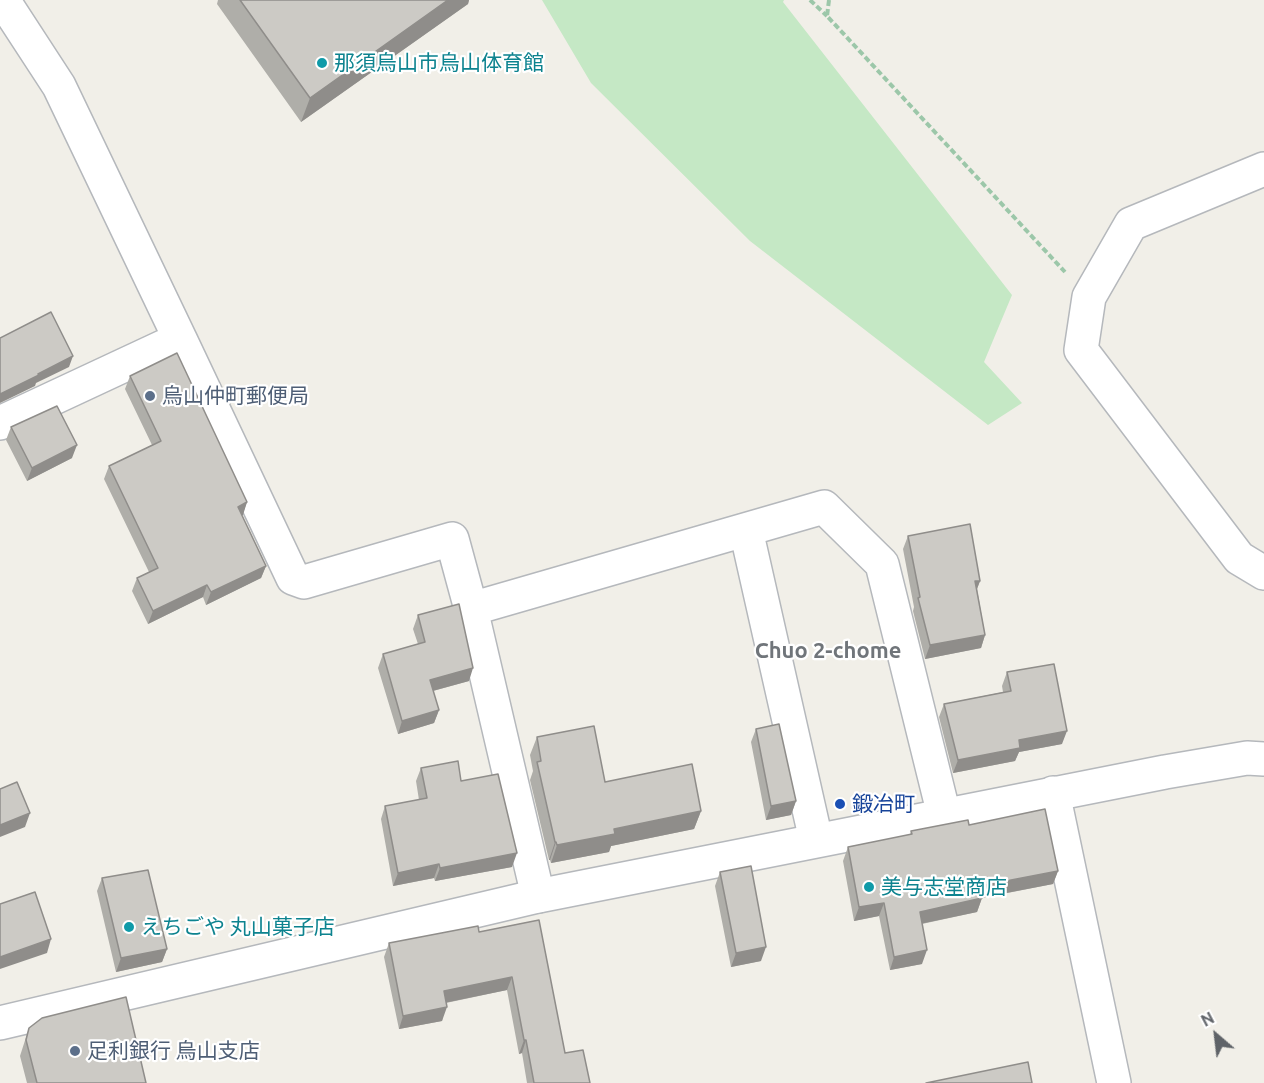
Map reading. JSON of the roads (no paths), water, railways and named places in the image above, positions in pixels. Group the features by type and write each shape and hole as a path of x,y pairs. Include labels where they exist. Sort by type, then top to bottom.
{"street":[{"path":"3,0 59,86 293,578 304,582 452,539 471,609 538,896"},
{"path":"1264,169 1131,224 1089,297 1081,350 1239,558 1264,573"},
{"path":"0,423 180,339"},
{"path":"471,609 824,507 882,564 944,815"},
{"path":"746,530 816,840"},
{"path":"0,1023 538,896 1053,793 1247,758 1264,759"},
{"path":"1053,793 1114,1083"}],"place":[{"name":"那須烏山市烏山体育館","path":"322,63"},
{"name":"烏山仲町郵便局","path":"150,396"},
{"name":"鍛冶町","path":"840,804"},
{"name":"美与志堂商店","path":"869,887"},
{"name":"えちごや 丸山菓子店","path":"129,927"},
{"name":"足利銀行 烏山支店","path":"75,1051"}],"district":[{"name":"Chuo 2-chome","path":"828,651"}]}
